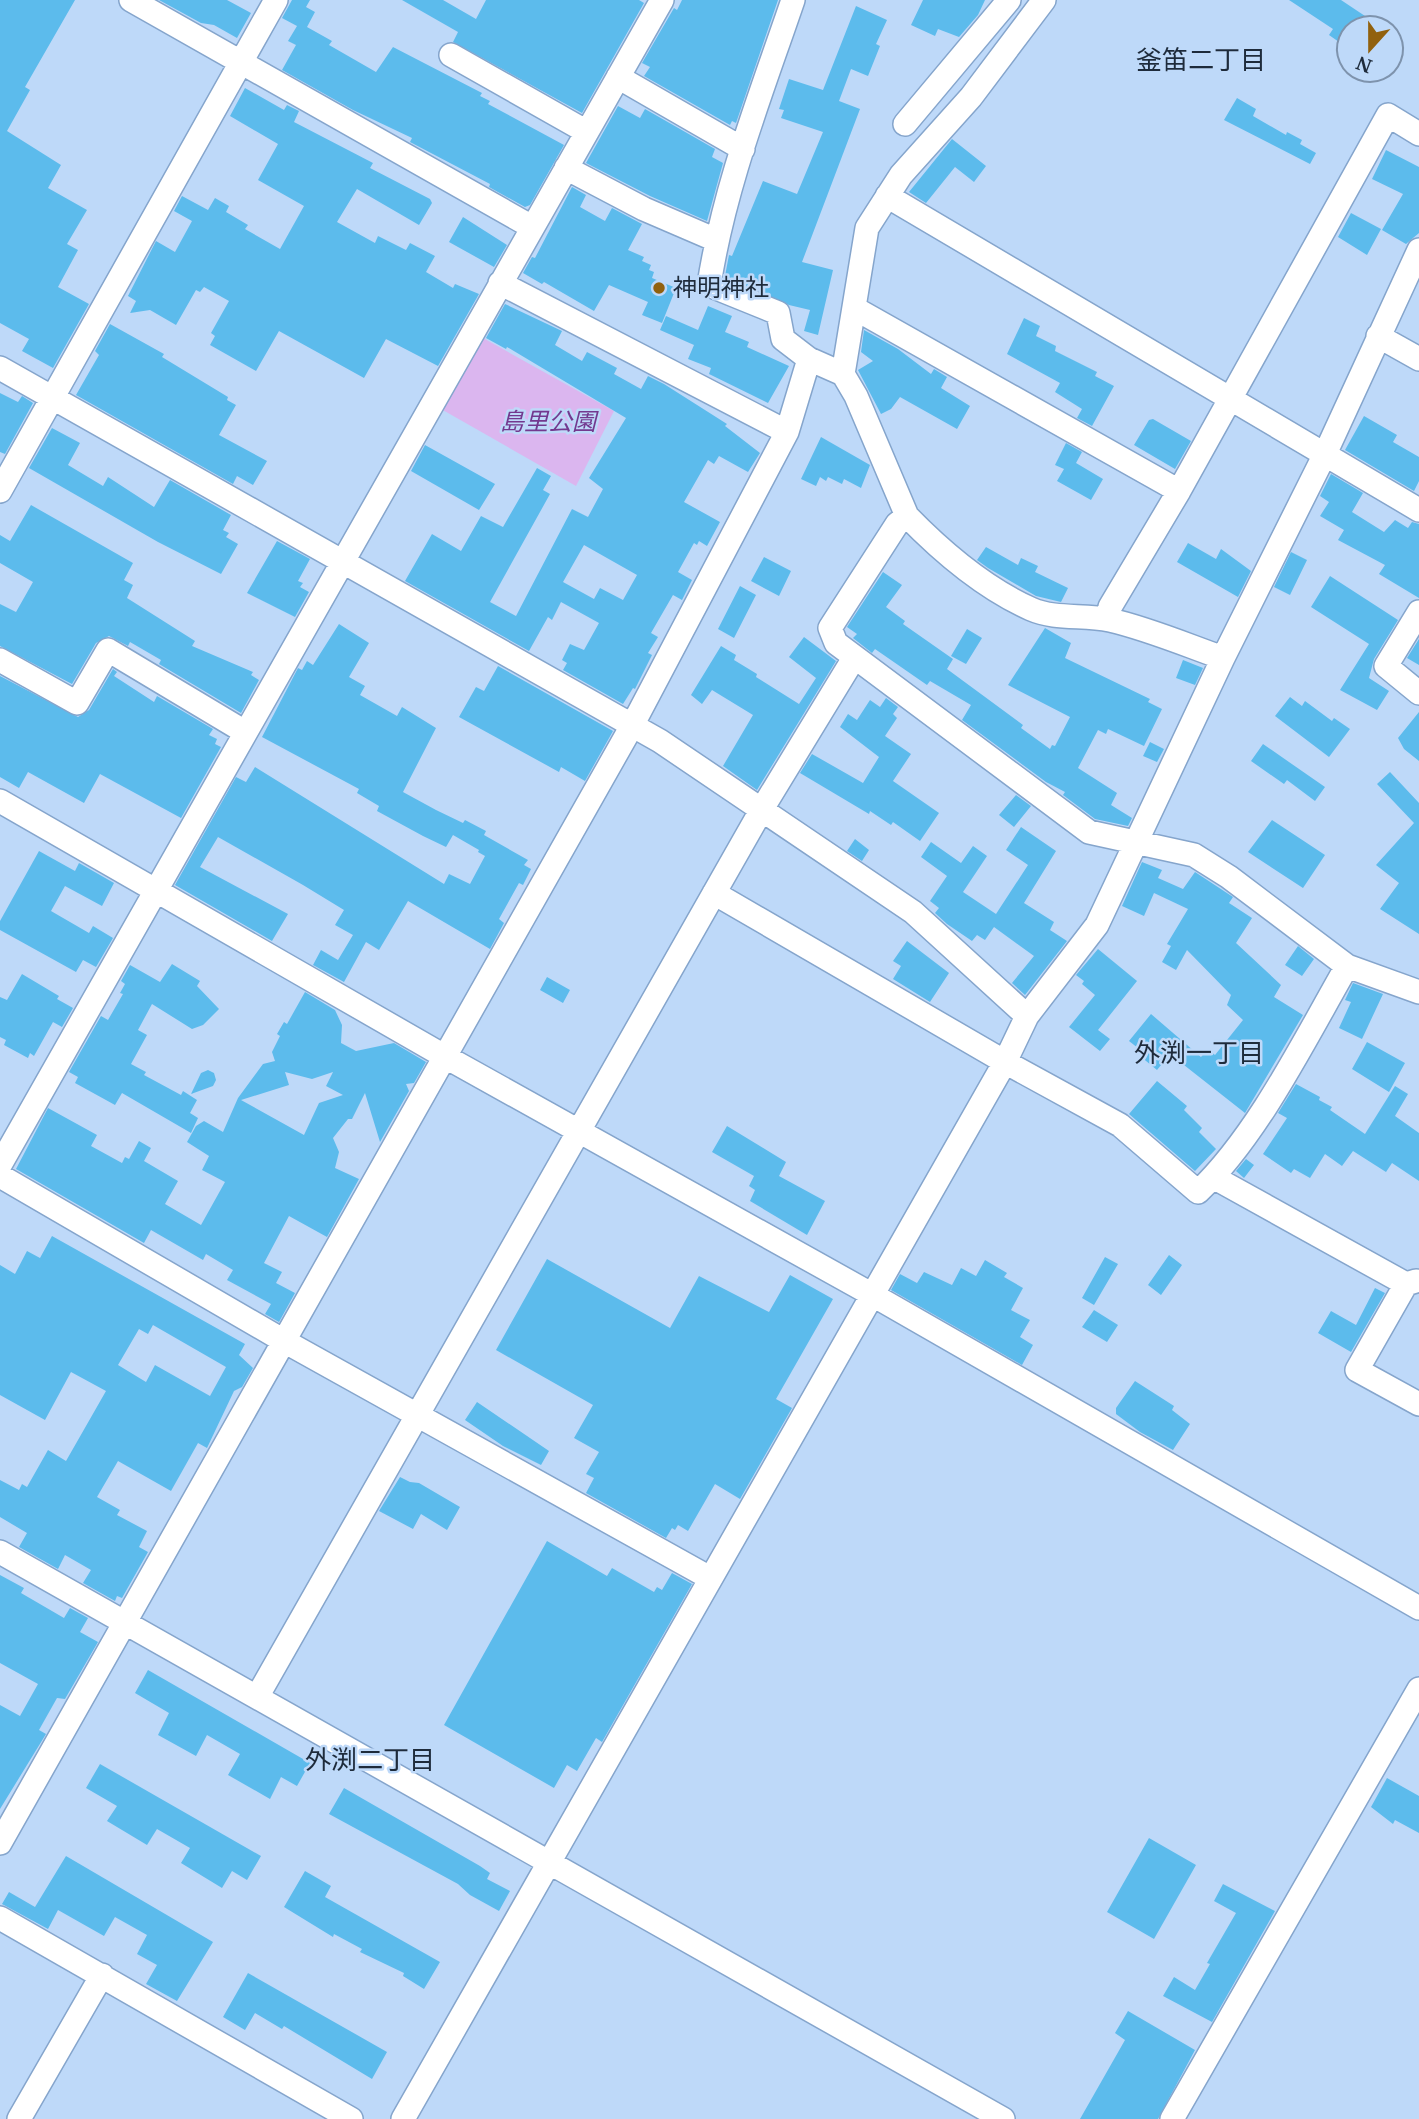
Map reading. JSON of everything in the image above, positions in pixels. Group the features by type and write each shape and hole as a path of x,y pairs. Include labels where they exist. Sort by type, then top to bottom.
{"street":[{"path":"131,0 532,227"},
{"path":"0,491 276,0"},
{"path":"0,1165 662,0"},
{"path":"793,0 716,240 709,285 778,313 783,339 809,359 843,374 856,396 907,516 932,541 984,582 1031,609 1055,616 1108,619 1223,658"},
{"path":"905,124 1009,0"},
{"path":"843,374 867,228 901,175 971,97 1044,0"},
{"path":"451,55 587,132"},
{"path":"618,77 743,149"},
{"path":"1108,619 1110,607 1179,491 1388,115 1419,134"},
{"path":"566,169 644,209 716,240"},
{"path":"887,195 1231,396 1419,510"},
{"path":"403,2119 1005,1062 1027,1016 1097,925 1138,844 1223,658 1325,454 1419,250"},
{"path":"500,283 787,432"},
{"path":"854,308 1179,491"},
{"path":"1378,335 1419,359"},
{"path":"0,1843 633,724 787,432 809,359"},
{"path":"0,368 633,724 913,912 1027,1016"},
{"path":"907,516 897,524 830,628 835,643 881,674 1089,832 1194,856 1229,877 1347,966 1419,992"},
{"path":"1419,612 1386,666 1419,694"},
{"path":"0,660 77,703 108,650 245,732"},
{"path":"257,1697 419,1416 578,1129 762,809 854,658"},
{"path":"0,800 444,1056 871,1294 1419,1608"},
{"path":"714,893 1005,1062 1120,1125 1198,1192 1213,1177 1267,1103 1347,966"},
{"path":"0,1176 284,1341 710,1578"},
{"path":"1213,1177 1415,1279 1357,1370 1419,1404"},
{"path":"0,1552 1003,2119"},
{"path":"1172,2119 1419,1689"},
{"path":"0,1917 351,2119"},
{"path":"19,2119 102,1975"}],"green space":[{"name":"島里公園","path":"483,338 614,411 576,486 441,409"}],"building":[{"path":"0,0 75,0 25,87 30,90 7,131 61,165 48,188 87,210 67,244 78,250 58,287 89,304 53,368 22,351 29,339 0,323"},
{"path":"159,0 227,0 251,13 237,38 214,25 201,23"},
{"path":"292,0 310,0 306,7 315,12 307,27 332,41 329,45 376,72 393,47 482,93 480,96 490,101 488,104 564,145 530,205 525,207 489,187 490,184 410,142 412,138 353,110 282,70 296,45 288,41 297,26 282,18"},
{"path":"402,0 443,0 476,19 486,0 639,0 644,3 582,113 453,42 458,32"},
{"path":"682,0 778,0 736,123 732,121 730,125 644,76 650,67 642,63 674,8 677,10"},
{"path":"923,0 985,0 978,15 959,37 938,29 935,36 911,25"},
{"path":"1289,0 1341,0 1362,14 1335,14 1335,39 1329,35 1333,29"},
{"path":"856,6 887,20 876,44 880,46 868,76 851,69 839,101 860,109 802,262 833,270 818,335 804,331 810,310 789,305 725,276 729,255 732,256 763,181 797,194 823,132 781,118 784,110 779,109 789,79 823,90"},
{"path":"245,88 284,110 287,105 299,111 294,122 373,163 370,168 430,199 432,203 419,225 357,189 337,222 375,243 378,236 406,250 410,243 435,256 426,272 453,288 455,284 479,294 438,366 386,339 364,378 279,331 256,371 210,345 215,336 211,333 229,301 204,287 200,292 196,290 176,325 150,310 130,313 136,301 128,296 156,241 175,252 192,221 174,211 182,196 208,210 215,198 229,206 226,212 248,225 245,229 280,249 304,206 258,180 278,144 230,116"},
{"path":"1237,98 1256,109 1253,116 1286,135 1287,132 1302,140 1300,144 1316,153 1310,164 1224,120"},
{"path":"618,106 640,118 645,109 715,149 712,157 723,163 707,221 586,163"},
{"path":"952,139 986,166 974,182 955,167 926,203 909,192"},
{"path":"1386,150 1419,167 1419,233 1406,244 1382,230 1403,194 1372,179"},
{"path":"572,187 586,195 580,207 605,221 612,208 642,224 628,250 644,257 642,261 651,265 649,270 654,272 652,278 676,288 662,323 642,315 648,302 609,285 594,311 523,273 532,257 535,258"},
{"path":"1351,213 1381,229 1367,255 1338,237"},
{"path":"463,217 507,245 494,267 449,242"},
{"path":"505,304 562,331 555,345 582,361 587,352 617,368 614,374 641,389 648,376 664,384 727,424 725,426 760,453 748,472 719,456 714,464 708,460 684,502 720,522 707,546 699,541 697,545 694,543 678,572 692,580 682,600 673,595 651,633 658,637 648,653 652,655 635,689 633,688 623,704 563,670 567,663 562,660 570,644 584,650 599,623 561,602 552,620 548,617 529,651 405,581 432,534 461,551 481,516 503,527 537,468 551,476 543,490 550,494 490,602 516,616 572,509 588,517 603,489 589,478 626,418 507,347 506,349 486,338","holes":["584,545 637,575 623,600 600,588 594,599 563,582"]},
{"path":"708,306 732,316 725,332 749,342 747,347 789,366 768,403 709,374 711,368 688,359 694,345 660,330 666,316 698,330"},
{"path":"1024,318 1040,326 1036,336 1056,346 1055,351 1097,372 1095,376 1114,386 1092,426 1077,418 1082,409 1055,392 1060,383 1007,354"},
{"path":"110,324 164,354 162,357 228,397 227,400 236,405 219,435 267,461 253,485 237,476 233,484 76,395 99,355 95,351"},
{"path":"864,330 898,349 931,374 934,369 947,377 941,388 970,406 957,429 900,397 891,409 881,414 858,370 873,361 861,352"},
{"path":"0,393 18,402 22,396 33,403 5,454 0,452"},
{"path":"1364,416 1397,435 1393,442 1419,457 1419,481 1414,491 1345,450"},
{"path":"1153,419 1191,441 1175,469 1134,445 1149,420"},
{"path":"52,428 80,443 68,465 103,486 108,477 154,507 170,480 231,515 223,530 229,533 226,537 238,544 221,574 158,542 29,468"},
{"path":"821,437 870,465 861,488 844,479 842,484 828,477 826,481 820,477 816,486 801,479"},
{"path":"1066,443 1082,452 1076,463 1103,479 1091,500 1057,481 1064,469 1055,465"},
{"path":"425,445 495,484 479,510 411,471"},
{"path":"1331,474 1363,493 1352,512 1384,532 1395,520 1408,528 1412,522 1419,524 1419,598 1379,574 1385,565 1338,540 1344,530 1320,516 1329,502 1320,496"},
{"path":"31,505 133,563 124,580 133,585 127,598 195,641 192,646 253,672 251,675 259,680 241,713 159,664 161,660 130,642 128,646 109,636 96,643 72,684 0,646 0,604 16,612 33,582 0,563 0,535 10,541"},
{"path":"277,541 310,559 298,581 303,583 300,587 309,592 295,617 247,593"},
{"path":"1188,543 1216,559 1221,549 1251,571 1238,597 1177,562"},
{"path":"986,547 1018,565 1021,558 1038,566 1035,572 1068,588 1061,602 1036,596 977,560"},
{"path":"1291,552 1307,560 1290,595 1274,587"},
{"path":"764,557 791,571 779,596 751,581"},
{"path":"883,572 902,585 886,607 905,621 903,624 953,659 947,669 1023,725 1021,728 1050,749 1052,745 1055,746 1070,717 1008,685 1045,628 1071,643 1065,658 1150,699 1148,702 1162,709 1144,746 1108,729 1106,734 1098,730 1078,768 1117,793 1111,805 1132,818 1128,826 1095,819 1063,795 1065,792 1046,782 962,720 971,705 930,681 927,685 875,649 872,653 853,638 857,634 847,627"},
{"path":"1330,576 1398,620 1374,659 1369,678 1389,691 1377,710 1340,690 1369,644 1311,607"},
{"path":"740,586 756,595 734,638 718,629"},
{"path":"339,624 369,643 349,677 365,686 360,695 397,716 402,707 436,728 403,792 463,823 465,820 486,831 484,835 528,860 524,865 531,869 523,885 519,883 499,919 504,923 490,949 408,901 379,950 366,942 344,982 313,965 321,950 338,960 353,935 335,925 344,910 303,885 218,837 200,867 288,914 272,941 175,885 236,777 246,782 255,767 444,884 449,874 470,884 485,856 478,852 479,850 453,835 446,847 423,836 377,811 379,806 357,793 359,789 262,737 298,668 302,670 307,661 313,665"},
{"path":"967,629 982,638 966,664 951,656"},
{"path":"804,637 836,661 757,790 723,766 753,715 712,690 702,704 691,695 721,646 736,655 734,660 757,674 756,677 799,704 816,678 789,657"},
{"path":"1419,639 1419,665 1407,658"},
{"path":"1183,660 1203,668 1195,685 1176,678"},
{"path":"498,666 613,731 585,781 561,767 559,772 459,717 476,687 484,691"},
{"path":"113,669 117,672 114,676 154,702 157,696 213,729 209,735 217,739 215,744 221,747 181,818 100,774 84,803 28,772 19,788 0,777 0,676 78,717 89,710"},
{"path":"1290,697 1302,706 1305,701 1332,721 1334,718 1350,729 1329,757 1275,716"},
{"path":"886,698 898,707 893,714 897,718 885,736 911,754 893,781 939,813 920,841 893,822 891,825 870,811 869,814 800,773 812,754 863,783 879,757 840,727 848,714 857,720 870,700 880,707"},
{"path":"1419,712 1419,761 1404,749 1398,738"},
{"path":"1150,742 1164,749 1157,762 1143,756"},
{"path":"1263,744 1325,787 1315,801 1287,780 1284,784 1251,761"},
{"path":"1390,772 1419,803 1419,934 1380,909 1399,883 1376,865 1414,823 1377,784"},
{"path":"1016,795 1031,806 1014,827 999,815"},
{"path":"1272,820 1325,855 1303,888 1248,852"},
{"path":"1021,827 1056,851 1024,903 1054,922 1050,930 1067,941 1025,995 1012,983 1034,956 994,927 985,940 977,935 972,941 947,924 935,913 939,908 930,901 947,876 921,857 931,842 961,863 973,846 987,856 963,892 996,914 1028,865 1006,850"},
{"path":"855,839 869,850 862,861 847,851"},
{"path":"39,851 75,871 79,863 114,883 102,906 65,886 51,911 89,933 93,926 113,938 96,967 83,960 76,972 0,930 0,921"},
{"path":"1142,862 1162,870 1158,878 1183,889 1195,872 1233,897 1229,903 1252,918 1236,943 1281,985 1274,997 1303,1015 1245,1113 1170,1054 1157,1070 1140,1056 1143,1052 1129,1041 1151,1014 1201,1057 1208,1049 1215,1055 1243,1020 1227,1005 1231,995 1187,950 1176,970 1162,962 1171,946 1167,944 1188,909 1154,893 1144,916 1122,906"},
{"path":"907,941 949,973 930,1002 893,979 901,966 893,961"},
{"path":"1298,946 1314,959 1302,976 1285,965"},
{"path":"1098,949 1137,981 1098,1030 1110,1039 1100,1051 1069,1027 1095,995 1076,975"},
{"path":"172,964 200,981 197,986 219,1009 203,1025 192,1029 152,1004 138,1030 147,1035 131,1064 146,1072 144,1075 181,1095 183,1091 197,1100 190,1113 198,1118 191,1133 122,1093 115,1105 75,1083 78,1077 69,1072 101,1016 108,1020 123,994 120,993 125,984 121,981 130,965 160,982"},
{"path":"22,974 59,996 57,999 73,1008 62,1027 53,1022 34,1056 30,1053 28,1058 4,1045 6,1040 0,1037 0,997 7,1000"},
{"path":"547,977 570,990 563,1003 540,990"},
{"path":"1353,983 1383,994 1362,1039 1339,1028 1351,1002 1345,1000"},
{"path":"305,992 335,1010 342,1025 341,1043 356,1051 394,1043 426,1062 414,1083 406,1084 409,1091 380,1142 365,1093 352,1119 348,1119 333,1138 339,1152 335,1168 359,1179 327,1237 289,1216 264,1263 282,1272 276,1283 295,1293 279,1322 265,1314 271,1304 227,1280 233,1270 206,1254 203,1260 151,1230 144,1243 16,1169 48,1108 97,1135 91,1146 122,1163 125,1157 129,1159 139,1141 151,1148 144,1161 178,1181 165,1204 201,1225 225,1182 202,1170 209,1156 187,1142 196,1126 204,1121 223,1132 238,1098 263,1064 275,1061 272,1052 280,1036 277,1034 284,1022 287,1024","holes":["285,1072 312,1079 333,1072 326,1086 343,1095 319,1103 304,1135 241,1100 289,1085"]},
{"path":"1367,1042 1405,1063 1389,1092 1352,1069"},
{"path":"208,1070 214,1073 216,1080 213,1086 191,1094 201,1073"},
{"path":"1157,1081 1187,1106 1184,1110 1202,1128 1199,1132 1216,1149 1195,1171 1129,1114"},
{"path":"1296,1084 1320,1097 1319,1100 1332,1107 1330,1110 1365,1134 1395,1086 1408,1094 1395,1116 1419,1133 1419,1181 1392,1163 1386,1172 1353,1151 1342,1166 1325,1154 1310,1178 1294,1169 1291,1173 1263,1154 1287,1118 1278,1113"},
{"path":"727,1126 786,1162 779,1176 825,1201 807,1235 750,1201 755,1190 749,1186 754,1176 712,1152"},
{"path":"1246,1159 1254,1165 1244,1178 1236,1171"},
{"path":"52,1236 245,1344 239,1355 253,1368 242,1387 234,1391 207,1448 198,1443 171,1491 118,1461 97,1497 120,1510 117,1515 147,1531 139,1547 148,1552 122,1598 117,1596 115,1601 83,1583 91,1570 65,1555 58,1569 19,1547 27,1533 0,1517 0,1480 19,1490 22,1484 27,1487 48,1450 66,1461 106,1391 71,1372 45,1420 0,1395 0,1265 15,1274 27,1251 40,1258","holes":["153,1325 226,1367 210,1396 155,1365 146,1382 118,1365 139,1329 148,1334"]},
{"path":"1169,1255 1182,1265 1161,1295 1148,1285"},
{"path":"1105,1257 1118,1264 1094,1305 1082,1298"},
{"path":"547,1259 670,1328 699,1276 769,1312 790,1275 833,1299 776,1399 792,1408 740,1499 715,1484 688,1531 678,1525 675,1530 672,1528 666,1538 586,1493 594,1478 586,1474 599,1452 574,1438 593,1405 496,1350"},
{"path":"985,1260 1007,1273 1004,1277 1023,1288 1011,1310 1030,1320 1020,1337 1033,1345 1022,1365 891,1290 900,1274 917,1283 924,1272 952,1285 961,1268 976,1276"},
{"path":"1375,1288 1385,1293 1351,1352 1318,1333 1331,1311 1356,1325"},
{"path":"1094,1310 1118,1325 1107,1342 1082,1327"},
{"path":"1135,1381 1174,1406 1172,1410 1190,1424 1173,1450 1140,1432 1116,1414 1116,1408"},
{"path":"477,1402 549,1451 541,1465 503,1446 465,1420"},
{"path":"400,1477 419,1483 460,1507 447,1530 421,1514 413,1529 379,1511"},
{"path":"547,1541 607,1576 612,1568 654,1592 657,1587 662,1590 672,1573 692,1584 602,1742 596,1738 577,1771 567,1765 554,1788 444,1725"},
{"path":"0,1575 24,1588 21,1593 64,1618 70,1608 88,1618 80,1632 98,1642 65,1699 57,1698 39,1730 46,1734 0,1809 0,1705 20,1716 38,1684 0,1663"},
{"path":"148,1670 310,1763 297,1786 281,1777 270,1799 228,1775 240,1754 207,1735 196,1756 158,1735 169,1713 135,1693"},
{"path":"100,1764 261,1856 247,1880 232,1871 222,1888 181,1863 190,1848 157,1829 147,1845 107,1821 117,1806 86,1788"},
{"path":"1387,1778 1419,1796 1419,1833 1395,1820 1393,1824 1371,1807"},
{"path":"344,1788 490,1873 487,1879 510,1891 499,1911 470,1895 458,1884 329,1814"},
{"path":"1149,1838 1196,1865 1154,1939 1107,1912"},
{"path":"66,1856 213,1942 177,2001 146,1984 157,1965 137,1954 147,1935 115,1917 104,1936 58,1910 48,1929 2,1904 9,1892 35,1907"},
{"path":"305,1871 331,1886 325,1897 440,1962 424,1989 403,1976 404,1973 360,1952 362,1949 334,1934 333,1937 284,1907"},
{"path":"1223,1884 1275,1911 1212,2022 1163,1996 1174,1977 1195,1990 1210,1964 1207,1963 1236,1913 1214,1901"},
{"path":"248,1973 387,2052 372,2079 284,2026 282,2029 255,2013 245,2030 223,2017"},
{"path":"1128,2011 1195,2050 1158,2119 1080,2119 1125,2040 1115,2033"}],"place":[{"name":"神明神社","path":"659,288"}],"district":[{"name":"釜笛二丁目","path":"1201,60"},
{"name":"外渕一丁目","path":"1199,1053"},
{"name":"外渕二丁目","path":"370,1760"}]}
